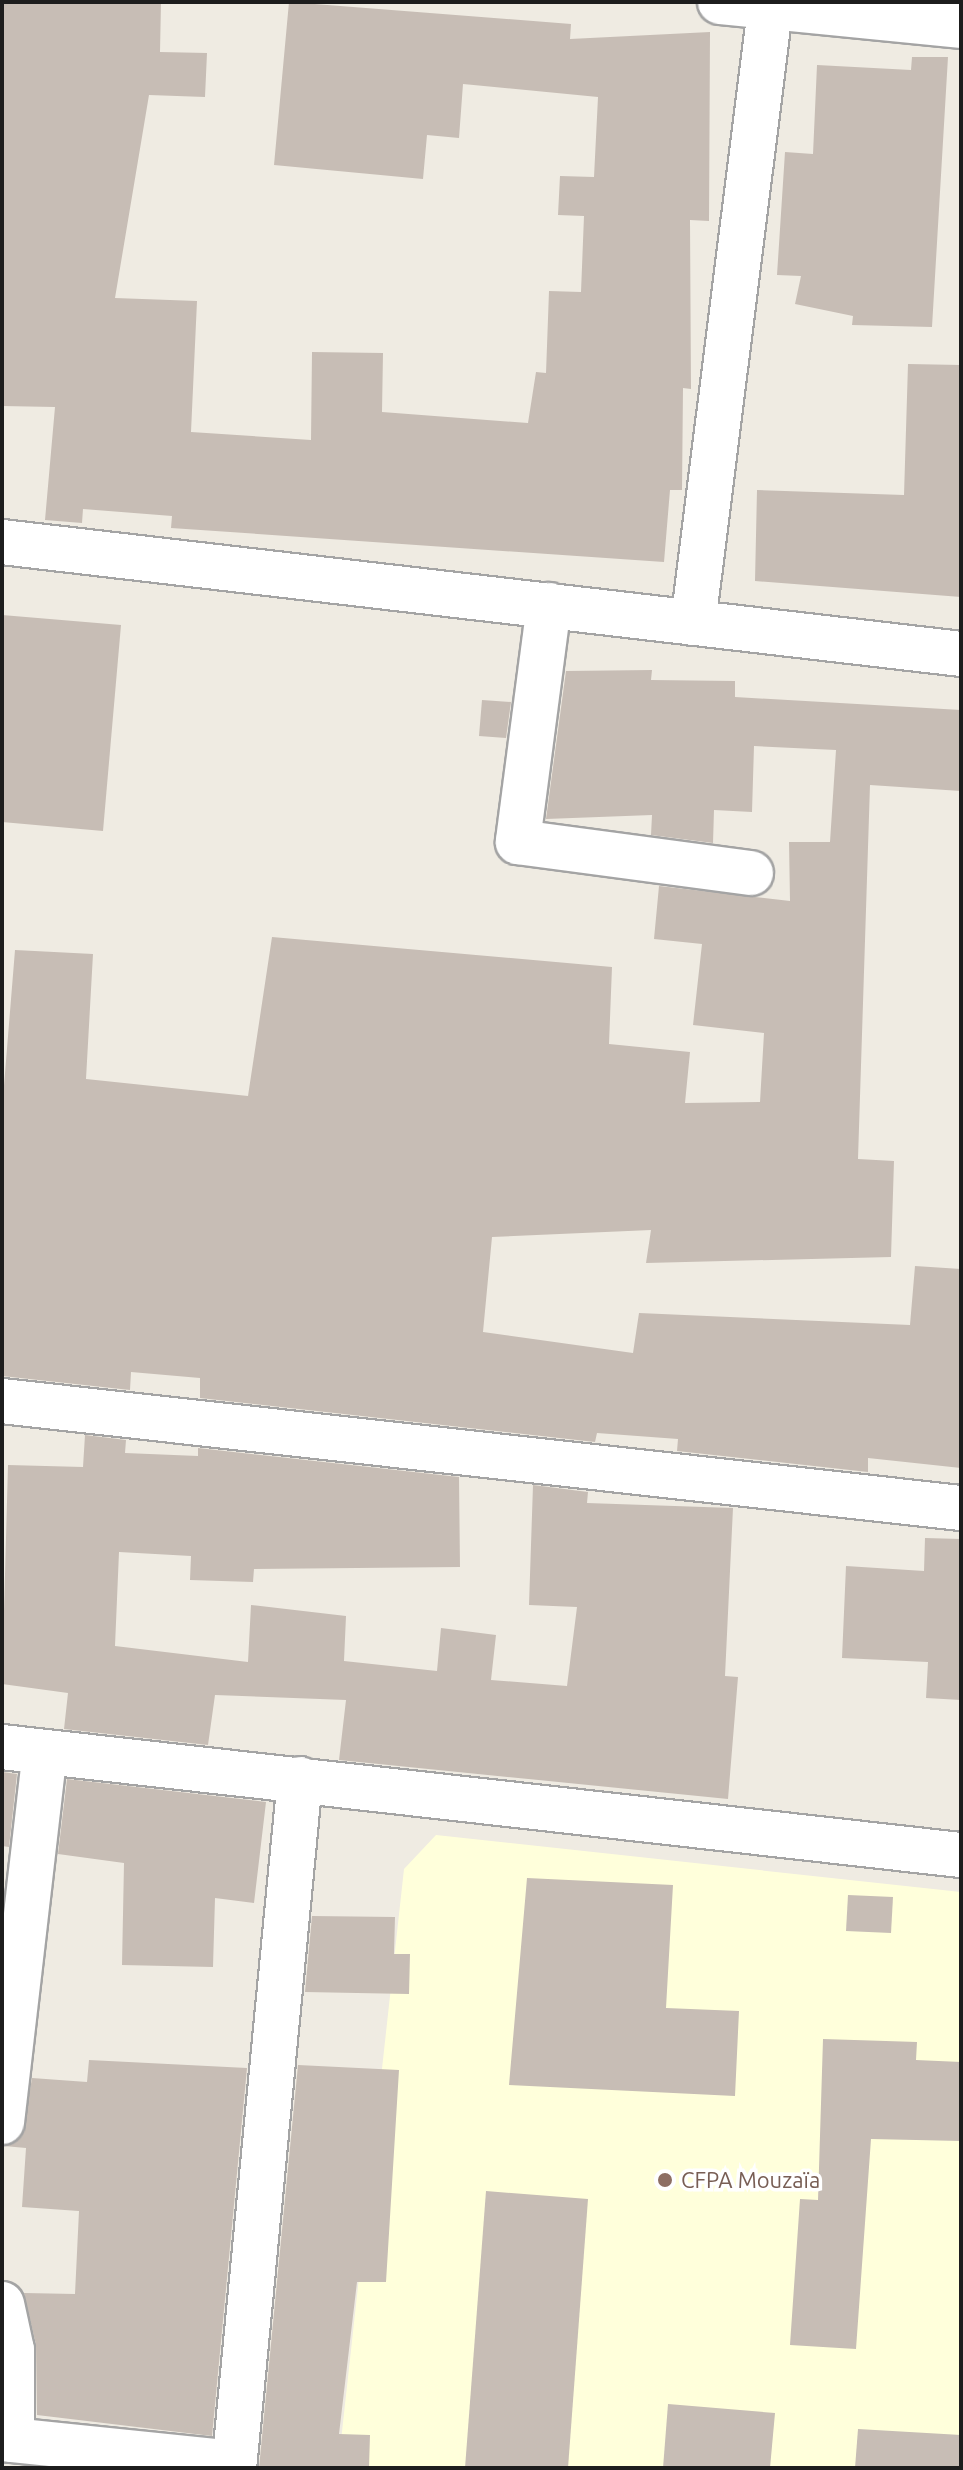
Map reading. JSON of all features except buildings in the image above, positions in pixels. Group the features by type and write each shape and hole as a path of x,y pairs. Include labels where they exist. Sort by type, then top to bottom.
{"street":[{"path":"720,2 771,4 961,26"},
{"path":"693,623 771,4"},
{"path":"2,542 961,654"},
{"path":"549,605 518,842 751,873"},
{"path":"2,1401 961,1508"},
{"path":"2,1747 961,1855"},
{"path":"2,2122 45,1752"},
{"path":"2,2304 12,2350 7,2439 234,2466 300,1779"}],"shaded area":[{"name":"CFPA Mouzaïa","path":"436,1835 961,1892 961,2468 338,2468 404,1869"}],"place":[{"name":"CFPA Mouzaïa","path":"665,2180"}]}
